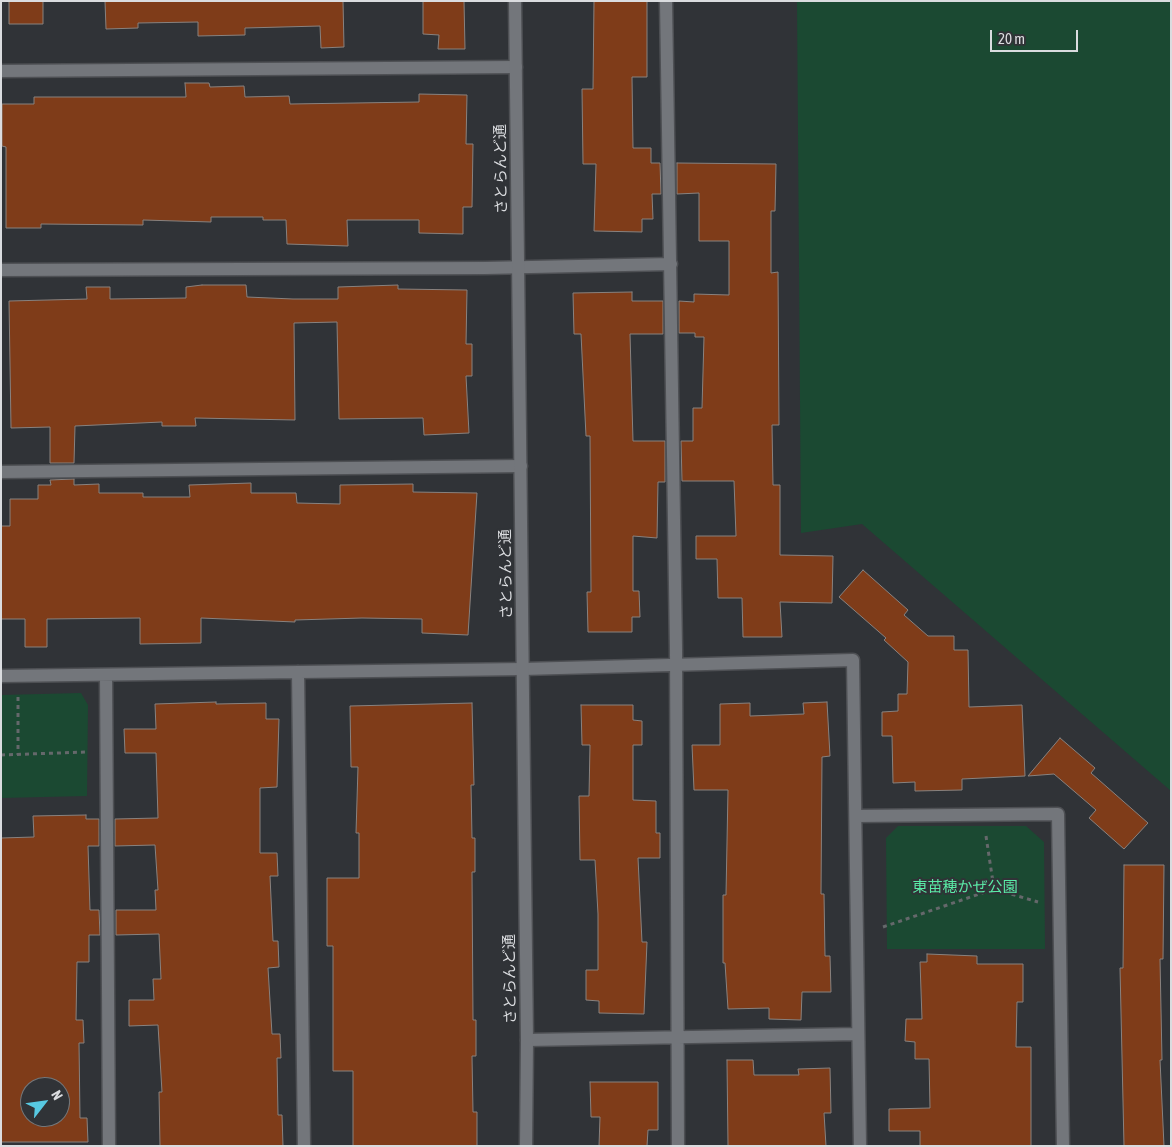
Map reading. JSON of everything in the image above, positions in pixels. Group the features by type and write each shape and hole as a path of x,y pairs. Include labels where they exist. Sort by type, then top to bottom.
{"street":[{"name":"さとらんど通","path":"516,1 527,1040 526,1146"},
{"path":"666,1 676,666 678,1146"},
{"path":"1,71 516,67"},
{"path":"1,270 485,268 671,264"},
{"path":"1,472 521,466"},
{"path":"1,676 523,669 853,660 860,1146"},
{"path":"298,672 304,1146"},
{"path":"106,675 109,1146"},
{"path":"856,816 1058,814 1063,1146"},
{"path":"527,1040 857,1034"}],"path":[{"path":"18,694 18,755"},
{"path":"1,755 89,752"},
{"path":"985,829 994,889"},
{"path":"884,927 994,889 1039,902"}],"green space":[{"path":"797,1 1171,1 1171,791 862,524 801,533"},
{"path":"81,693 88,705 87,796 1,798 1,695"},
{"name":"東苗穂かぜ公園","path":"898,826 1026,826 1044,842 1045,949 887,949 886,838"}],"building":[{"path":"9,1 43,1 43,24 9,24"},
{"path":"105,1 343,1 344,47 321,48 320,26 245,28 245,35 198,36 198,22 138,23 138,28 106,29"},
{"path":"423,1 464,1 465,49 438,49 439,35 423,34"},
{"path":"594,1 647,1 647,77 632,77 633,148 651,148 651,163 660,163 661,194 652,194 653,219 642,219 642,232 594,231 596,164 583,164 582,89 593,89"},
{"path":"185,83 209,83 210,87 244,86 245,97 289,96 290,104 419,102 419,94 467,95 466,144 473,144 472,207 463,207 463,234 419,233 419,220 347,220 348,246 287,244 286,220 263,220 263,217 211,217 211,222 143,220 143,225 41,224 41,228 6,228 6,147 2,146 2,104 34,104 34,97 186,97"},
{"path":"677,163 776,164 775,211 771,211 771,273 778,272 779,425 772,425 773,485 780,485 780,555 833,556 832,603 780,602 782,637 743,637 742,598 718,598 717,559 696,559 696,536 736,536 734,481 682,481 681,441 693,441 693,408 702,408 704,337 695,337 695,333 679,333 679,301 694,302 694,294 729,295 729,241 699,241 699,193 677,194"},
{"path":"246,285 247,297 293,299 338,299 338,287 398,285 398,289 467,290 466,344 472,344 472,376 466,376 469,433 424,435 423,418 339,419 337,322 294,323 295,420 195,418 196,426 162,426 162,422 75,426 74,463 50,463 50,427 11,428 9,301 87,299 86,287 110,287 110,299 186,298 186,287"},
{"path":"632,292 632,301 663,301 663,334 630,334 633,441 665,441 665,482 658,482 657,538 633,536 633,591 639,591 640,617 632,617 632,632 588,632 587,592 591,592 590,436 586,436 581,334 574,334 573,293"},
{"path":"74,479 74,485 99,484 99,493 143,493 143,497 190,497 189,485 251,483 251,493 296,493 297,503 340,504 340,485 413,484 413,492 477,493 468,635 422,633 422,619 362,618 295,620 295,622 201,618 201,643 140,644 140,618 47,619 47,647 25,647 25,619 1,619 1,526 10,526 10,499 38,499 38,485 51,485 50,480"},
{"path":"863,570 908,610 904,615 928,636 954,636 954,650 968,650 969,707 1022,705 1025,776 962,779 962,790 915,791 915,782 893,783 892,736 882,736 882,712 898,711 898,694 907,694 908,662 884,640 886,638 839,597"},
{"path":"216,702 216,704 266,703 266,719 279,719 277,787 260,788 260,853 277,853 278,876 270,876 273,941 278,941 279,967 268,968 272,1034 280,1034 281,1058 277,1058 278,1115 282,1115 283,1146 160,1146 159,1092 162,1092 158,1025 129,1026 129,1000 154,1000 153,979 161,979 159,934 116,935 116,910 156,910 155,890 158,890 155,845 115,846 115,819 158,818 156,753 125,753 124,729 156,729 155,704"},
{"path":"827,702 830,756 822,757 821,894 824,894 825,956 830,956 831,992 802,992 801,1020 769,1019 769,1008 728,1009 725,963 723,963 723,895 726,895 728,790 694,790 692,745 720,745 720,704 750,703 750,716 804,714 803,703"},
{"path":"472,703 474,785 471,785 472,838 475,838 475,872 472,872 473,1020 476,1020 476,1056 472,1056 473,1112 477,1112 477,1146 353,1146 353,1071 333,1071 333,946 327,946 327,878 359,878 359,833 356,833 358,767 351,767 350,706"},
{"path":"581,705 633,705 633,720 642,721 642,745 633,745 633,800 656,801 656,833 660,833 660,858 638,858 642,942 647,942 644,1014 599,1013 599,1001 586,1000 586,970 598,970 598,914 595,860 580,860 579,796 589,796 590,745 582,745"},
{"path":"1060,738 1095,768 1091,773 1148,823 1124,849 1089,818 1096,810 1054,774 1028,776"},
{"path":"86,815 86,819 99,819 99,846 88,846 90,910 99,910 100,935 89,935 89,962 77,962 76,1020 83,1020 84,1043 79,1043 80,1118 87,1118 88,1142 1,1142 1,838 34,837 33,816"},
{"path":"1124,865 1164,865 1163,959 1160,959 1162,1060 1160,1060 1164,1146 1124,1146 1120,968 1123,968"},
{"path":"927,954 977,956 977,964 1023,964 1023,1002 1017,1002 1016,1047 1031,1047 1031,1146 920,1146 920,1131 889,1131 889,1109 930,1108 929,1059 915,1059 915,1042 905,1041 906,1019 922,1019 920,962 927,962"},
{"path":"727,1060 753,1060 754,1075 799,1075 798,1069 830,1068 831,1113 824,1113 826,1146 728,1146"},
{"path":"590,1082 658,1082 658,1130 648,1130 647,1146 599,1146 600,1117 591,1117"}]}
